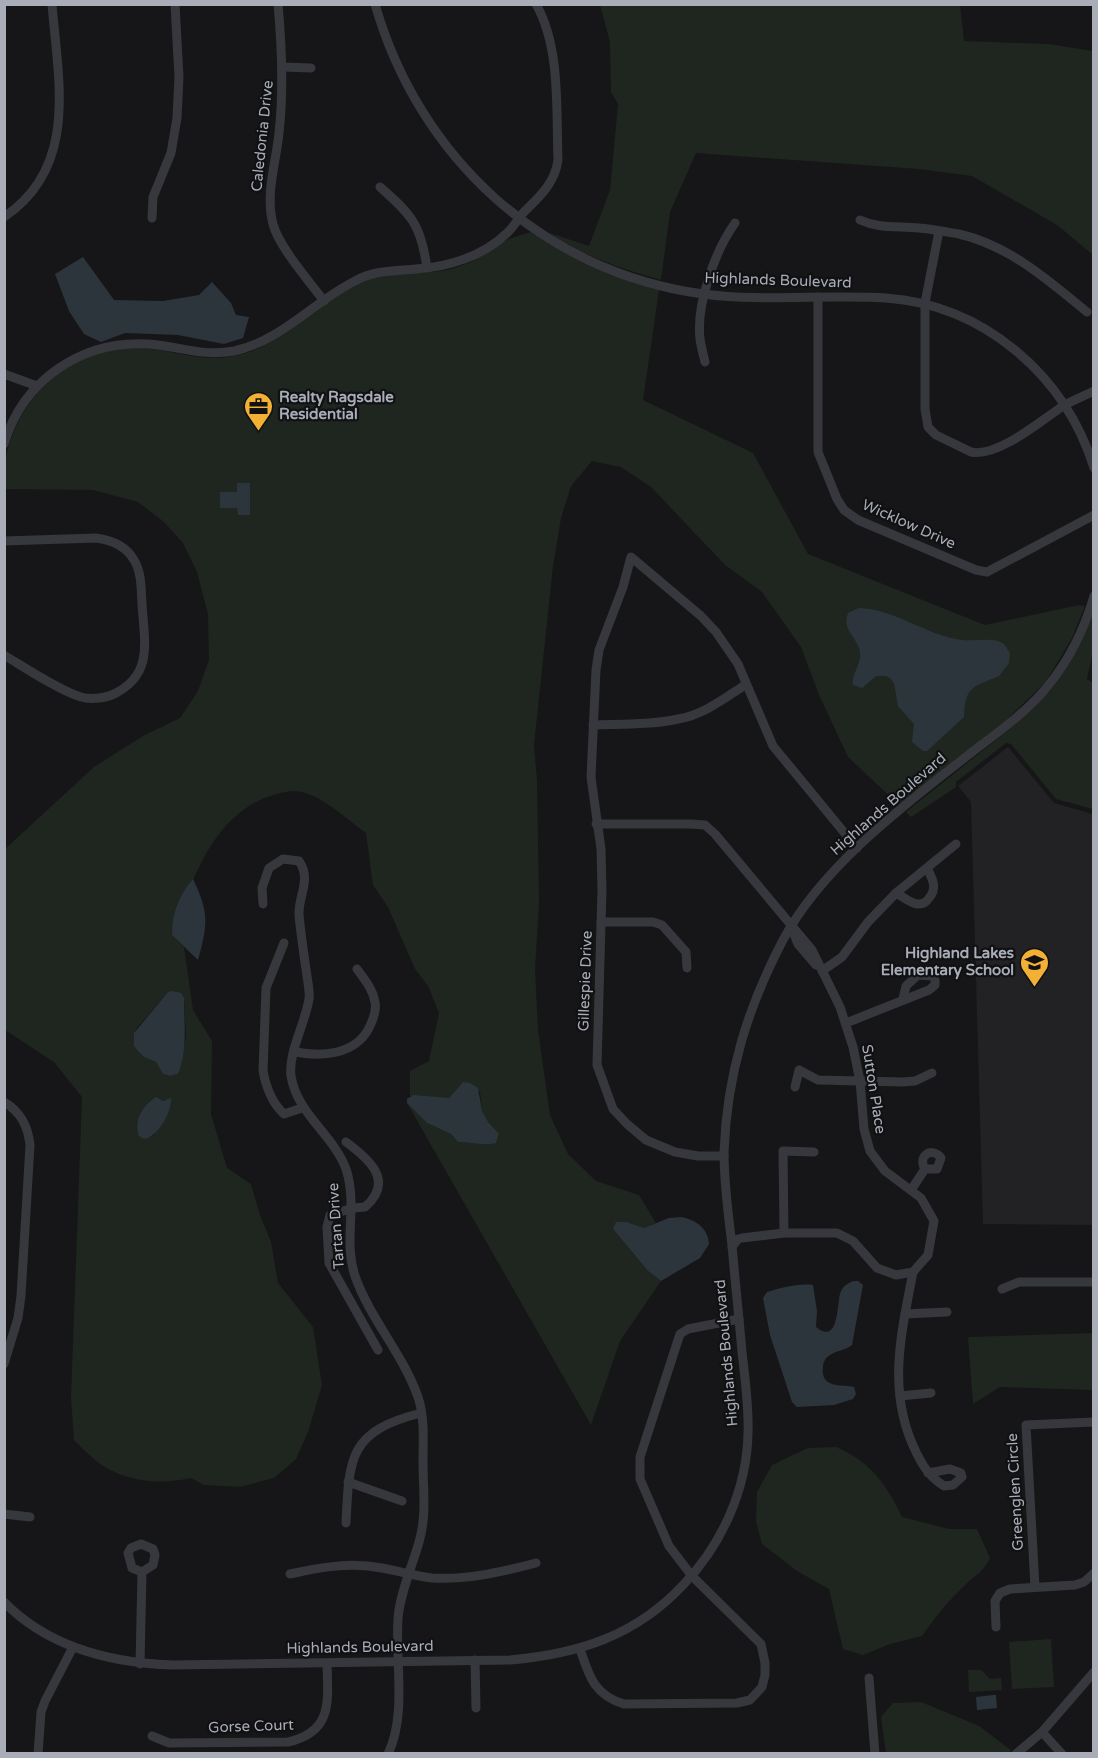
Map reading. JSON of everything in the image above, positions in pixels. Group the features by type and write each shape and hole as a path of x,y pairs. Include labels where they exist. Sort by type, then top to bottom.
{"street":[{"path":"4,217 29,196 49,167 59,131 52,4"},
{"path":"152,218 153,197 171,153 177,118 179,77 174,4"},
{"name":"Caledonia Drive","path":"278,4 283,67 280,132 270,196 273,224 284,246 324,301"},
{"name":"Highlands Boulevard","path":"375,4 396,64 435,133 476,181 519,218 561,246 603,267 660,285 704,294 884,298 925,303 974,323 1008,345 1032,365 1065,405 1080,432 1094,468"},
{"path":"4,444 13,420 26,398 57,368 84,354 111,346 151,344 206,353 245,348 269,338 354,281 372,273 427,268 456,262 487,248 507,233 551,184 557,170 552,45 545,22 536,4"},
{"name":"Caledonia Drive","path":"283,67 311,68"},
{"path":"380,187 406,209 416,225 423,245 427,268"},
{"path":"861,220 875,227 919,228 978,240 1015,256 1051,281 1087,312"},
{"path":"705,362 700,337 704,294 725,237 735,223"},
{"path":"939,231 925,303 925,409 928,427 936,435 977,453 993,450 1044,421 1065,405 1094,391"},
{"name":"Wicklow Drive","path":"818,297 818,452 837,499 844,510 858,520 975,570 987,572 1094,515"},
{"path":"4,374 37,386"},
{"path":"4,541 96,538 109,540 121,546 134,560 141,579 145,645 139,674 128,687 112,695 96,698 81,697 4,655"},
{"name":"Gillespie Drive","path":"724,1156 698,1156 664,1148 640,1135 614,1109 597,1065 601,849 591,777 596,670 599,650 623,587 631,557 701,616 716,632 738,664 745,685"},
{"name":"Highlands Boulevard","path":"4,1602 39,1629 73,1647 109,1658 140,1664 327,1664 527,1658 560,1654 607,1639 634,1625 667,1602 692,1576 712,1549 734,1505 743,1474 749,1431 724,1156 728,1104 743,1033 761,984 791,925 823,884 857,848 924,789 1008,724 1048,686 1076,640 1094,596"},
{"path":"593,725 649,723 680,719 702,711 745,685 773,746 857,848"},
{"name":"Sutton Place","path":"596,824 705,825 812,950 846,1023 854,1047 860,1081 864,1129 870,1150 885,1171 921,1198 933,1221 928,1255 913,1272"},
{"path":"822,970 842,957 868,922 896,893 956,844"},
{"name":"Tartan Drive","path":"263,904 262,888 269,868 283,859 299,861 305,870 299,913 309,996 295,1052 290,1061 292,1079 302,1108 341,1159 351,1191 353,1208 351,1260 355,1275 365,1298 406,1371 418,1397 421,1413 424,1436 425,1508 420,1539 398,1616 396,1728 388,1754"},
{"path":"896,893 913,903 926,902 934,889 933,879 927,868"},
{"path":"601,922 653,922 662,925 686,952 687,968"},
{"path":"284,943 266,988 263,1071 265,1081 278,1108 284,1114 302,1108"},
{"path":"295,1052 315,1056 338,1052 356,1044 364,1036 374,1018 375,999 357,969"},
{"path":"846,1023 903,999"},
{"path":"795,1087 799,1070 818,1080 860,1081 915,1081 932,1073"},
{"path":"4,1102 23,1119 30,1145 21,1296 18,1318 4,1364"},
{"path":"346,1142 375,1168 377,1194 365,1207 330,1215 327,1227 329,1263 378,1350"},
{"path":"784,1233 783,1151 814,1152"},
{"path":"911,1190 925,1169"},
{"path":"732,1247 738,1239 784,1233 837,1233 853,1241 877,1268 896,1275 913,1272 898,1350 900,1396 905,1425 912,1445 928,1473"},
{"path":"1002,1289 1018,1282 1094,1282"},
{"path":"905,1314 947,1312"},
{"path":"580,1649 596,1687 616,1702 633,1705 725,1704 750,1700 759,1692 764,1682 765,1656 761,1644 692,1576 669,1546 640,1479 640,1457 680,1334 688,1329 739,1319"},
{"path":"900,1396 931,1393"},
{"path":"346,1523 348,1482 352,1461 358,1450 371,1432 395,1419 421,1413"},
{"name":"Greenglen Circle","path":"1035,1587 1026,1425 1094,1422"},
{"path":"348,1482 402,1501"},
{"path":"4,1514 30,1517"},
{"path":"291,1574 340,1565 380,1567 432,1578 485,1576 536,1563"},
{"path":"140,1664 142,1572"},
{"path":"996,1627 996,1601 1000,1593 1010,1589 1075,1585 1084,1582 1094,1573"},
{"path":"38,1754 41,1712 73,1647"},
{"path":"475,1660 476,1708"},
{"name":"Gorse Court","path":"152,1736 169,1743 288,1742 303,1739 316,1731 324,1718 327,1703 327,1664"},
{"path":"1016,1754 1042,1732 1094,1672"},
{"path":"869,1678 875,1754"},
{"path":"1042,1732 1062,1754"}],"shaded area":[{"path":"600,5 960,5 964,41 1048,44 1093,51 1093,255 1057,225 972,176 919,169 696,153 670,212 661,280 617,266 576,249 550,233 589,246 610,190 618,104 611,92 610,42"},
{"path":"531,232 561,251 593,266 659,290 643,400 753,453 808,554 985,625 1079,605 1085,606 1072,638 1045,683 1006,720 899,805 848,757 819,695 801,647 762,592 725,565 651,487 621,467 592,461 571,486 561,518 553,566 534,745 537,780 539,903 535,970 538,1030 550,1115 568,1154 596,1181 639,1195 656,1223 644,1228 627,1222 613,1229 648,1271 661,1281 620,1341 591,1425 407,1103 427,1123 451,1134 458,1142 496,1143 499,1134 487,1122 482,1111 480,1092 463,1082 449,1098 410,1096 410,1071 429,1061 439,1013 428,986 415,969 388,907 373,885 366,833 326,803 308,794 293,791 273,795 252,804 220,833 196,872 172,935 184,947 193,1010 212,1041 211,1114 227,1168 251,1184 271,1242 278,1283 313,1327 322,1385 308,1432 296,1459 274,1478 240,1487 204,1485 191,1478 155,1481 131,1478 99,1463 74,1440 71,1398 82,1097 54,1062 5,1030 5,849 94,767 143,736 180,718 198,691 209,660 208,614 197,572 183,543 164,522 138,502 93,490 5,489 5,461 13,435 36,395 70,366 91,356 113,350 137,348 205,358 233,356 249,352 279,337 334,298 364,282 387,276 434,272 458,267 477,259 508,240","holes":["168,992 184,998 186,1037 178,1074 170,1076 163,1074 156,1062 144,1057 134,1046 136,1029","170,1099 154,1135 144,1139 160,1100"]},
{"path":"83,257 114,300 163,301 199,295 212,282 231,303 236,315 249,317 243,338 224,344 178,335 125,333 101,342 84,334 69,311 55,274"},
{"path":"237,483 250,483 250,515 238,515 237,508 220,508 220,492 237,492"},
{"path":"859,608 884,612 932,632 956,639 998,641 1004,644 1010,653 1009,663 999,676 972,689 966,699 964,717 927,751 923,751 912,742 914,724 898,706 894,683 890,678 876,676 862,688 853,685 860,654 846,623 848,613"},
{"path":"1093,610 1093,651 1087,679 1094,684 1093,809 1056,799 1011,744 1006,743 956,782 956,787 911,817 906,812 1011,728 1051,690 1066,669"},
{"name":"Highland Lakes Elementary School","path":"1008,747 1054,803 1093,814 1093,1225 983,1224 971,802 958,786"},
{"path":"193,879 202,901 205,918 204,937 198,960 172,935 177,905"},
{"path":"168,992 181,993 184,998 185,1036 178,1074 170,1076 163,1074 156,1062 144,1057 138,1051 134,1046 134,1033"},
{"path":"463,1082 478,1088 482,1111 499,1134 496,1143 458,1142 451,1134 427,1123 407,1103 407,1099 413,1095 449,1098"},
{"path":"156,1097 163,1101 171,1098 171,1104 159,1129 144,1139 139,1136 138,1119 143,1109"},
{"path":"681,1217 692,1220 704,1229 709,1244 700,1258 661,1281 648,1271 613,1229 616,1222 627,1222 644,1228 669,1218"},
{"path":"854,1281 863,1285 852,1345 827,1357 823,1374 828,1382 854,1387 856,1394 853,1399 834,1405 797,1407 792,1402 770,1335 763,1298 767,1292 778,1289 796,1285 813,1285 817,1311 816,1327 829,1331 836,1321 841,1292 845,1286"},
{"path":"1093,1333 1093,1390 1000,1387 973,1404 968,1337"},
{"path":"836,1447 859,1459 876,1475 902,1517 949,1529 977,1529 990,1558 981,1571 937,1615 922,1636 890,1644 863,1655 843,1649 829,1589 797,1571 762,1544 756,1521 757,1492 772,1465 808,1448"},
{"path":"1051,1639 1054,1687 1012,1689 1009,1642"},
{"path":"968,1670 981,1670 990,1679 1001,1678 1002,1690 969,1692"},
{"path":"996,1695 997,1708 977,1710 976,1697"},
{"path":"921,1702 979,1726 1012,1751 1004,1754 886,1753 881,1717 893,1703"}],"place":[{"name":"Realty Ragsdale Residential","path":"258,432"},
{"name":"Highland Lakes Elementary School","path":"1035,988"}]}
